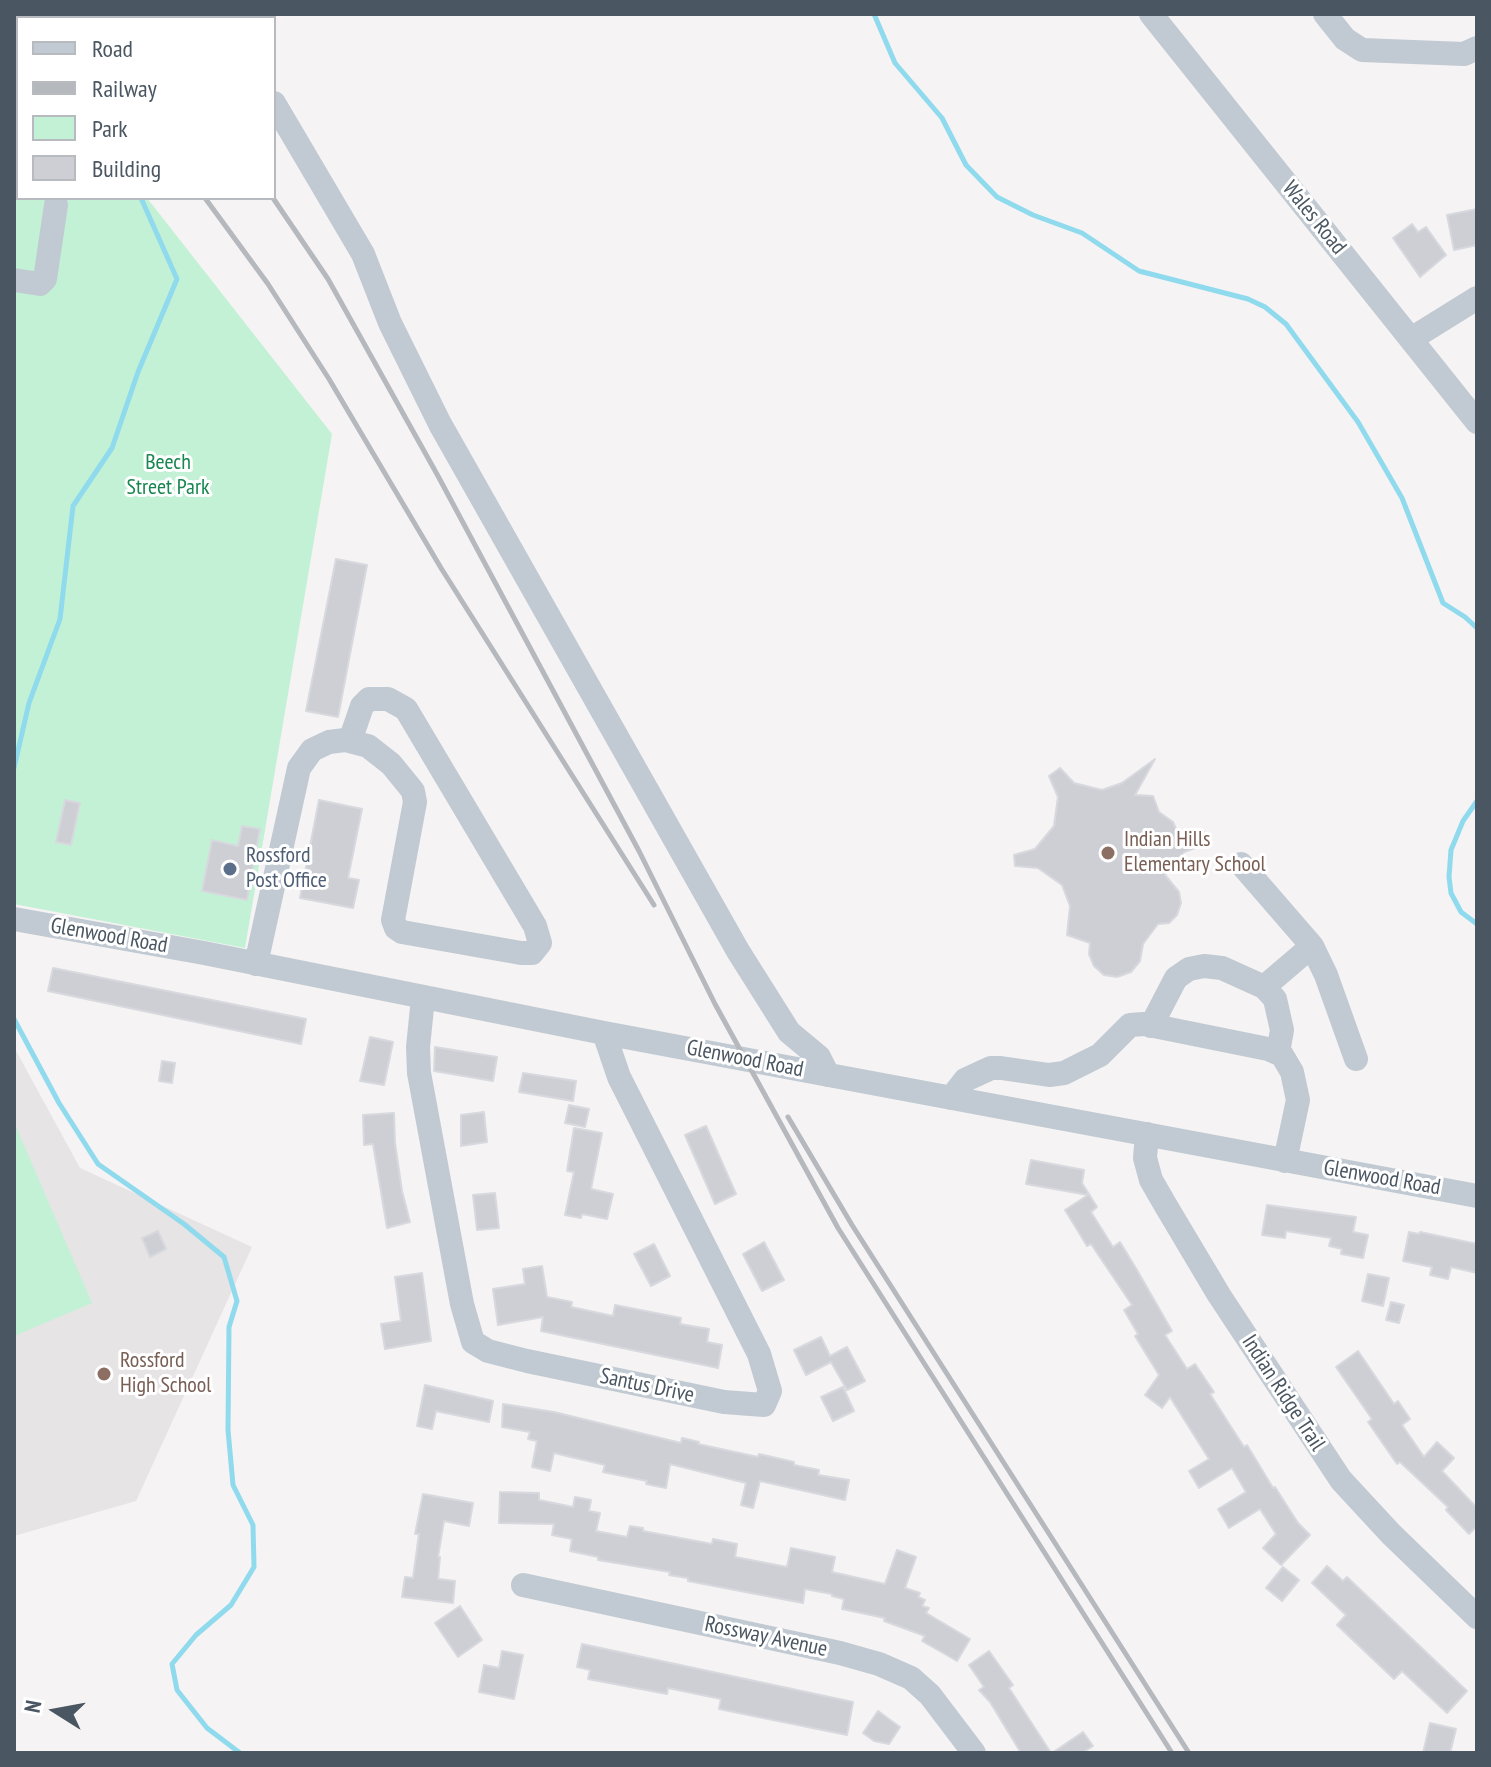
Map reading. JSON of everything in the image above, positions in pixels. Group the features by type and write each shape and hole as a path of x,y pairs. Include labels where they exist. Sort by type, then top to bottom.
{"street":[{"name":"Wales Road","path":"1151,14 1477,422"},
{"path":"1325,14 1345,39 1362,50 1464,54 1477,48"},
{"path":"276,106 363,254 390,323 440,424 738,951 789,1032 819,1057 828,1075"},
{"path":"14,280 40,284 45,279 56,205"},
{"path":"1411,339 1477,298"},
{"path":"256,964 299,768 312,750 329,742 350,741 368,746 391,764 410,787 415,802 393,920 396,928 402,932 532,953 540,943 535,926 406,709 388,699 369,699 362,706 350,741"},
{"path":"410,787 443,770"},
{"path":"1241,864 1312,946 1326,975 1356,1059"},
{"name":"Glenwood Road","path":"14,919 1477,1196"},
{"path":"1264,987 1312,946"},
{"path":"1151,1026 1176,978 1189,969 1204,966 1222,968 1264,987 1275,999 1282,1030 1278,1053"},
{"name":"Santus Drive","path":"423,998 419,1073 462,1304 473,1342 488,1351 527,1361 724,1402 764,1405 770,1391 759,1354 619,1077 604,1033"},
{"path":"951,1098 971,1075 991,1068 1049,1075 1064,1073 1100,1055 1130,1025 1151,1026 1278,1053 1292,1072 1298,1100 1285,1161"},
{"name":"Indian Ridge Trail","path":"1147,1134 1145,1158 1151,1180 1219,1295 1341,1480 1391,1534 1477,1617"},
{"name":"Rossway Avenue","path":"523,1585 840,1653 892,1668 911,1678 930,1695 974,1753"}],"shaded area":[{"name":"Rossford High School","path":"14,1047 80,1168 252,1247 136,1501 14,1536"}],"green space":[{"name":"Beech Street Park","path":"14,27 16,200 149,200 332,434 245,948 14,904"},
{"path":"14,1122 92,1303 14,1336"}],"building":[{"path":"1477,209 1477,245 1454,250 1447,215"},
{"path":"1412,224 1418,232 1426,227 1446,255 1420,277 1393,238"},
{"path":"336,559 367,565 338,717 306,711"},
{"path":"1155,759 1135,795 1153,796 1159,812 1173,822 1176,829 1204,832 1206,844 1184,852 1165,875 1179,892 1181,903 1177,915 1169,923 1158,924 1143,944 1140,961 1131,972 1117,977 1104,975 1094,966 1089,954 1090,943 1067,935 1070,906 1062,885 1038,868 1015,866 1014,855 1035,849 1054,826 1058,797 1049,776 1060,768 1074,783 1102,790 1122,783"},
{"path":"65,800 80,803 71,845 56,842"},
{"path":"319,800 362,809 348,878 359,880 353,908 300,898"},
{"path":"242,826 260,829 247,900 202,891 212,840 238,846"},
{"path":"53,968 306,1019 301,1044 48,991"},
{"path":"370,1037 393,1042 384,1085 360,1081"},
{"path":"435,1047 497,1057 493,1081 434,1071"},
{"path":"162,1061 175,1063 172,1083 159,1081"},
{"path":"523,1073 576,1081 573,1101 519,1092"},
{"path":"569,1105 589,1109 585,1127 565,1123"},
{"path":"484,1112 487,1142 461,1146 461,1115"},
{"path":"394,1113 402,1191 410,1222 387,1228 373,1144 364,1145 363,1115"},
{"path":"706,1126 736,1194 715,1204 685,1135"},
{"path":"574,1128 602,1133 591,1189 613,1194 607,1219 582,1214 581,1218 565,1215 574,1172 567,1171"},
{"path":"1031,1160 1084,1170 1082,1183 1097,1207 1091,1212 1113,1247 1120,1242 1137,1270 1172,1331 1165,1335 1187,1369 1195,1364 1244,1447 1247,1445 1273,1488 1310,1535 1281,1565 1263,1548 1276,1534 1260,1509 1229,1528 1218,1509 1246,1492 1232,1468 1199,1488 1189,1471 1209,1459 1170,1397 1162,1408 1145,1395 1159,1375 1135,1336 1138,1334 1124,1310 1132,1305 1091,1244 1087,1246 1065,1210 1088,1195 1026,1184"},
{"path":"495,1193 499,1228 477,1230 473,1195"},
{"path":"1267,1205 1356,1217 1353,1232 1368,1235 1363,1258 1341,1254 1342,1249 1329,1246 1331,1238 1286,1231 1285,1238 1262,1235"},
{"path":"158,1231 166,1249 150,1257 142,1238"},
{"path":"1409,1232 1477,1244 1477,1273 1451,1267 1448,1279 1430,1275 1432,1267 1403,1261"},
{"path":"764,1242 784,1280 762,1291 743,1254"},
{"path":"654,1244 670,1276 651,1286 634,1254"},
{"path":"542,1266 547,1297 572,1302 571,1307 613,1316 615,1305 681,1318 680,1324 709,1329 707,1342 722,1345 718,1368 541,1331 543,1317 498,1325 493,1289 525,1284 523,1269"},
{"path":"422,1273 431,1341 385,1349 381,1324 401,1321 395,1277"},
{"path":"1368,1274 1389,1278 1383,1306 1362,1301"},
{"path":"1391,1302 1404,1305 1399,1323 1386,1320"},
{"path":"821,1337 830,1356 847,1347 865,1381 847,1390 831,1362 806,1375 794,1350"},
{"path":"1358,1351 1394,1404 1398,1401 1410,1419 1402,1425 1424,1457 1437,1442 1454,1458 1442,1471 1477,1508 1477,1526 1469,1534 1446,1510 1448,1507 1400,1462 1397,1464 1368,1422 1372,1419 1336,1367"},
{"path":"425,1385 493,1401 489,1422 436,1411 432,1429 417,1426"},
{"path":"843,1387 854,1411 833,1421 821,1397"},
{"path":"503,1404 554,1412 681,1443 682,1438 758,1457 759,1454 794,1462 794,1465 819,1470 818,1475 849,1480 845,1500 760,1481 753,1508 741,1505 746,1483 670,1464 666,1488 603,1472 605,1465 554,1453 550,1471 532,1467 537,1441 528,1439 530,1432 502,1427"},
{"path":"500,1492 539,1493 539,1500 573,1507 575,1497 591,1500 589,1511 600,1513 596,1531 627,1537 630,1526 712,1544 713,1539 737,1544 735,1557 787,1567 791,1548 835,1557 832,1572 885,1584 897,1550 916,1557 905,1588 920,1593 918,1597 925,1600 922,1606 929,1608 926,1613 970,1639 957,1661 922,1641 925,1636 884,1621 885,1618 842,1609 844,1599 832,1594 805,1589 803,1603 688,1581 688,1578 669,1575 670,1572 598,1560 598,1557 570,1551 572,1539 552,1535 554,1524 499,1523"},
{"path":"423,1494 473,1503 469,1526 444,1521 438,1579 455,1581 453,1603 402,1597 405,1577 413,1578 419,1534 415,1534"},
{"path":"1327,1566 1343,1581 1347,1577 1467,1691 1447,1713 1402,1671 1394,1679 1337,1625 1346,1615 1312,1583"},
{"path":"1283,1567 1299,1580 1282,1601 1266,1588"},
{"path":"460,1606 482,1640 458,1657 435,1623"},
{"path":"582,1644 853,1702 847,1735 719,1709 721,1699 668,1688 667,1694 588,1679 590,1670 577,1667"},
{"path":"502,1651 523,1655 514,1699 479,1692 484,1665 499,1668"},
{"path":"989,1651 1013,1685 1009,1688 1051,1753 1021,1753 990,1702 979,1690 984,1687 969,1665"},
{"path":"878,1711 900,1727 889,1744 874,1741 863,1733"},
{"path":"1430,1723 1456,1729 1450,1753 1423,1753"},
{"path":"1083,1732 1093,1746 1082,1753 1052,1753"}],"waterway":[{"path":"874,14 895,63 942,118 966,165 997,197 1033,215 1082,233 1139,271 1248,299 1265,307 1286,324 1358,422 1402,498 1443,603 1477,628"},
{"path":"14,768 29,703 60,619 73,506 112,448 138,372 177,279 142,200"},
{"path":"1477,801 1463,821 1451,850 1449,877 1451,893 1461,912 1477,924"},
{"path":"14,1019 59,1103 98,1164 184,1224 224,1257 237,1301 229,1327 228,1430 233,1485 253,1525 254,1567 231,1605 196,1635 172,1664 177,1690 207,1728 240,1753"}],"railway":[{"path":"206,200 268,284 329,379 441,568 654,905"},
{"path":"274,200 328,279 438,476 639,851 715,1004 838,1228 1172,1753"},
{"path":"788,1117 852,1225 1189,1753"}],"place":[{"name":"Indian Hills Elementary School","path":"1108,853"},
{"name":"Rossford Post Office","path":"230,869"},
{"name":"Rossford High School","path":"104,1374"}]}
